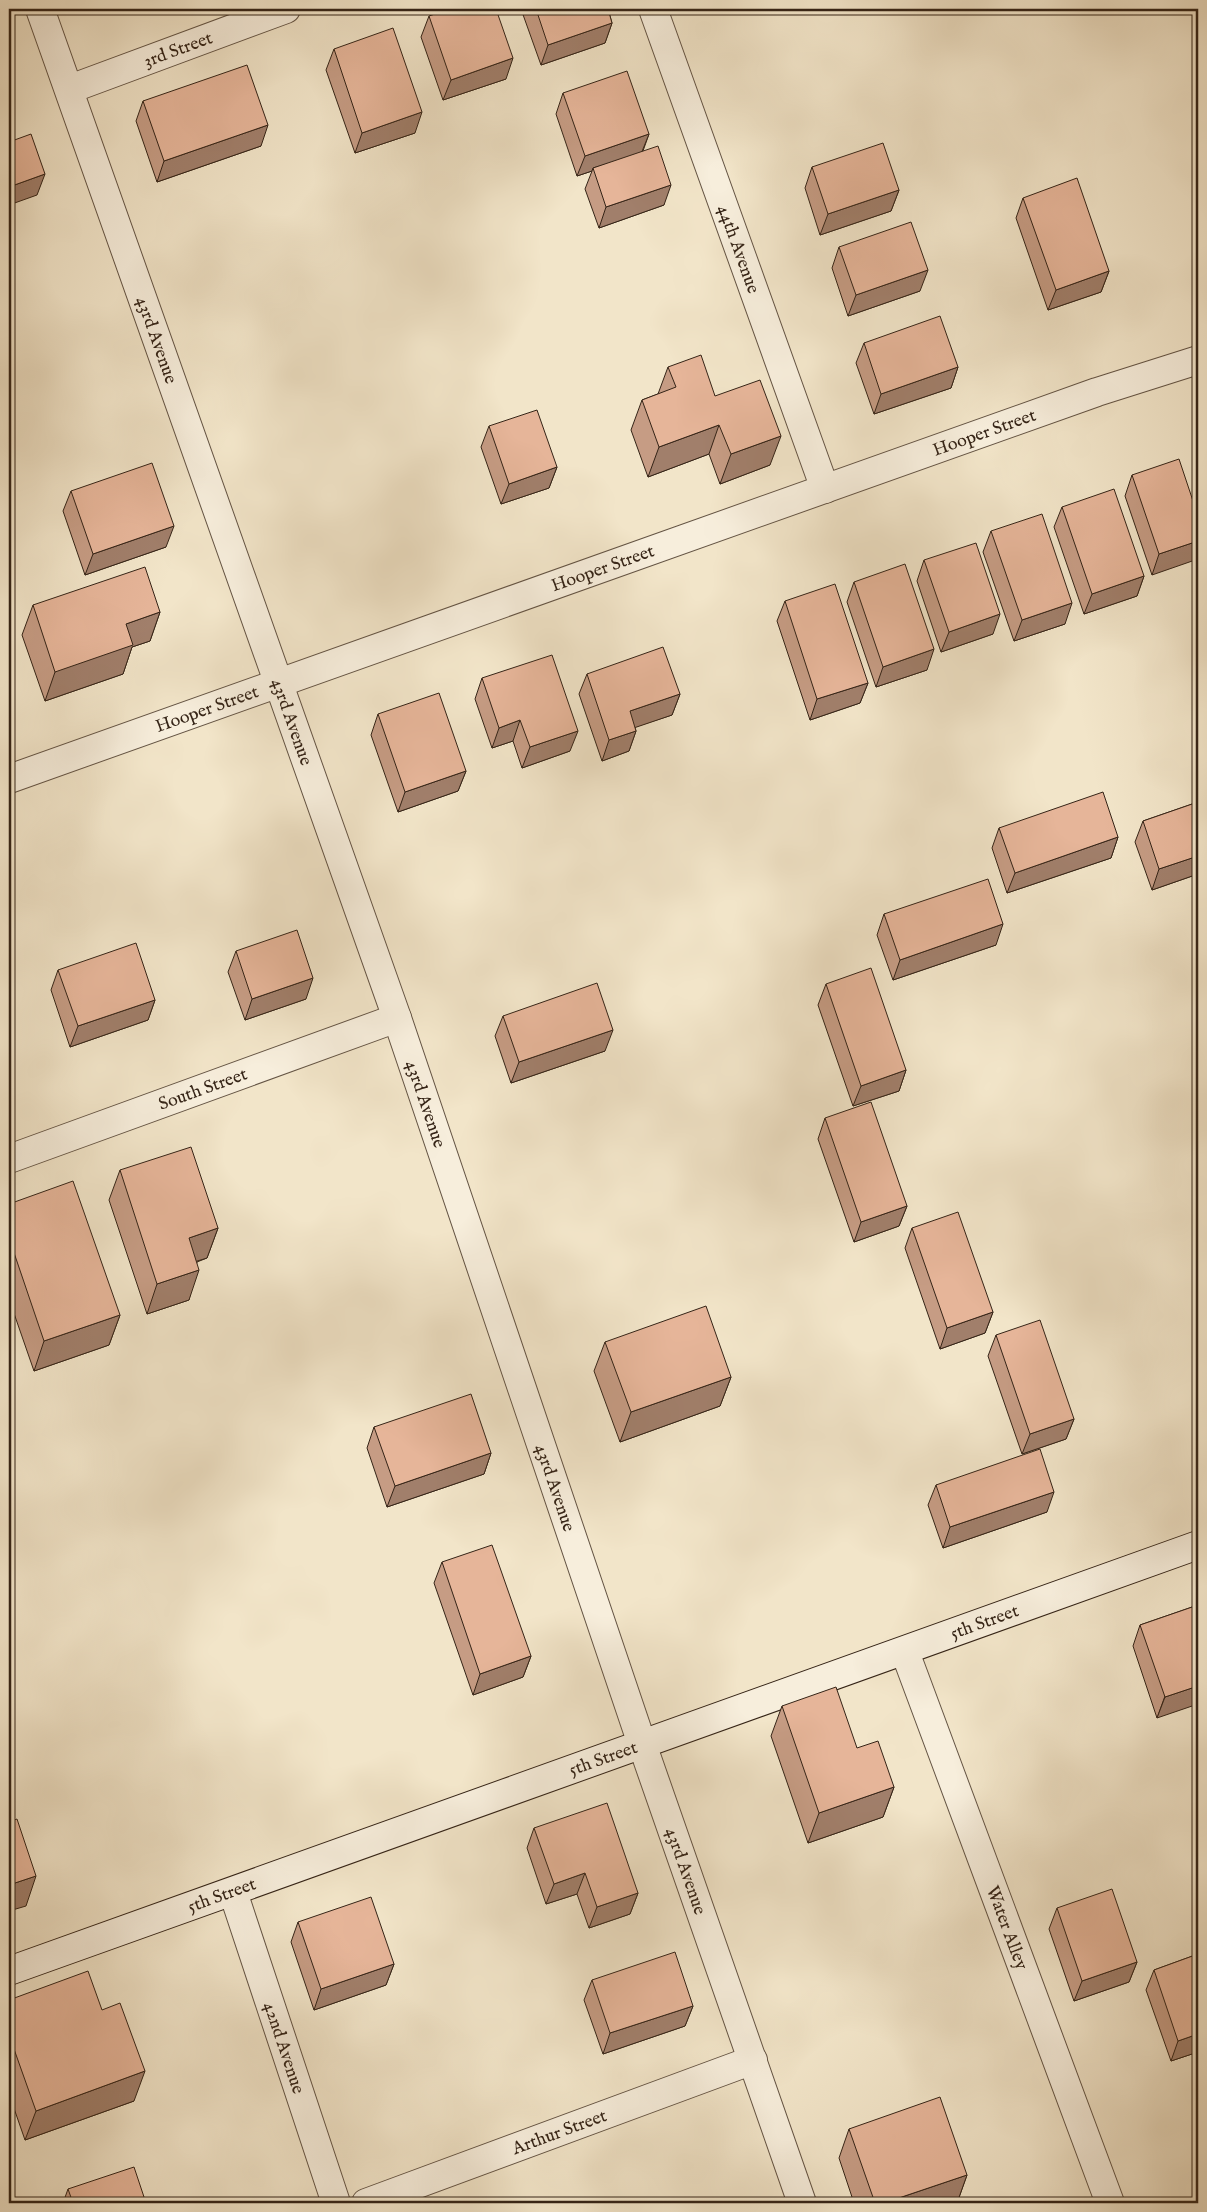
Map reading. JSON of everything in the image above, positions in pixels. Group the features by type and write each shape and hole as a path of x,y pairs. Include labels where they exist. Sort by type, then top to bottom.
{"street":[{"name":"43rd Avenue","path":"40,9 70,89 397,1018 642,1744 802,2203"},
{"name":"3rd Street","path":"70,89 286,9"},
{"name":"44th Avenue","path":"653,9 825,489"},
{"name":"Hooper Street","path":"9,779 1097,392 1198,360"},
{"name":"South Street","path":"9,1160 397,1018"},
{"name":"5th Street","path":"9,1970 905,1652 1198,1545"},
{"name":"Water Alley","path":"905,1652 1110,2203"},
{"name":"42nd Avenue","path":"233,1892 336,2203"},
{"name":"Arthur Street","path":"366,2203 753,2060"}],"building":[{"path":"450,9 496,9 513,58 451,80 429,16"},
{"path":"536,9 608,9 612,23 548,45"},
{"path":"393,28 422,112 362,133 334,49"},
{"path":"247,65 268,125 164,161 143,101"},
{"path":"627,71 649,134 585,156 563,93"},
{"path":"9,80 14,94 9,96"},
{"path":"31,134 45,174 9,187 9,142"},
{"path":"883,143 899,190 828,214 812,167"},
{"path":"658,146 671,185 606,207 593,168"},
{"path":"1077,178 1109,271 1056,290 1023,198"},
{"path":"911,222 928,270 856,295 839,247"},
{"path":"940,316 958,367 881,394 864,343"},
{"path":"701,355 715,396 760,380 781,436 731,454 719,425 659,447 642,400 676,387 668,367"},
{"path":"537,410 557,467 509,484 489,426"},
{"path":"1179,459 1198,516 1198,541 1159,554 1132,475"},
{"path":"152,463 174,526 93,554 71,491"},
{"path":"1114,489 1144,576 1092,594 1062,507"},
{"path":"1042,514 1072,603 1022,620 991,531"},
{"path":"976,543 1000,614 949,632 924,560"},
{"path":"905,564 934,649 883,667 854,582"},
{"path":"145,567 160,612 126,624 133,645 55,672 33,605"},
{"path":"835,584 868,683 817,699 785,601"},
{"path":"663,647 680,694 630,711 636,731 609,740 587,674"},
{"path":"552,655 578,731 530,747 520,720 499,728 482,678"},
{"path":"439,693 466,771 405,792 378,714"},
{"path":"1103,792 1118,837 1015,873 999,828"},
{"path":"1198,802 1198,856 1159,869 1143,821"},
{"path":"988,879 1003,924 900,960 884,914"},
{"path":"297,930 313,978 252,999 236,951"},
{"path":"136,943 155,1000 78,1026 58,970"},
{"path":"871,968 906,1070 861,1086 826,984"},
{"path":"597,983 613,1030 519,1062 503,1016"},
{"path":"871,1102 907,1206 861,1222 825,1118"},
{"path":"191,1147 218,1228 189,1238 199,1270 157,1284 120,1170"},
{"path":"73,1181 120,1315 44,1341 9,1238 9,1204"},
{"path":"958,1212 993,1312 947,1328 912,1228"},
{"path":"706,1306 731,1377 631,1412 605,1342"},
{"path":"1040,1320 1074,1419 1030,1434 996,1335"},
{"path":"471,1394 491,1453 395,1486 374,1427"},
{"path":"1040,1449 1054,1492 950,1527 936,1485"},
{"path":"492,1545 531,1656 480,1674 442,1562"},
{"path":"1198,1605 1198,1686 1165,1697 1140,1625"},
{"path":"836,1687 857,1748 878,1741 894,1787 819,1813 782,1706"},
{"path":"607,1803 638,1893 597,1907 585,1873 554,1884 534,1828"},
{"path":"17,1819 36,1876 9,1885 9,1822"},
{"path":"1112,1889 1137,1962 1082,1981 1057,1908"},
{"path":"371,1897 394,1964 321,1989 298,1922"},
{"path":"675,1952 693,2006 610,2033 592,1980"},
{"path":"1198,1954 1198,2034 1178,2041 1154,1970"},
{"path":"88,1971 102,2010 120,2003 145,2071 36,2111 9,2035 9,2000"},
{"path":"940,2097 967,2175 884,2203 875,2203 849,2129"},
{"path":"134,2167 146,2203 73,2203 68,2189"},
{"path":"502,2199 503,2203 489,2203"}]}
